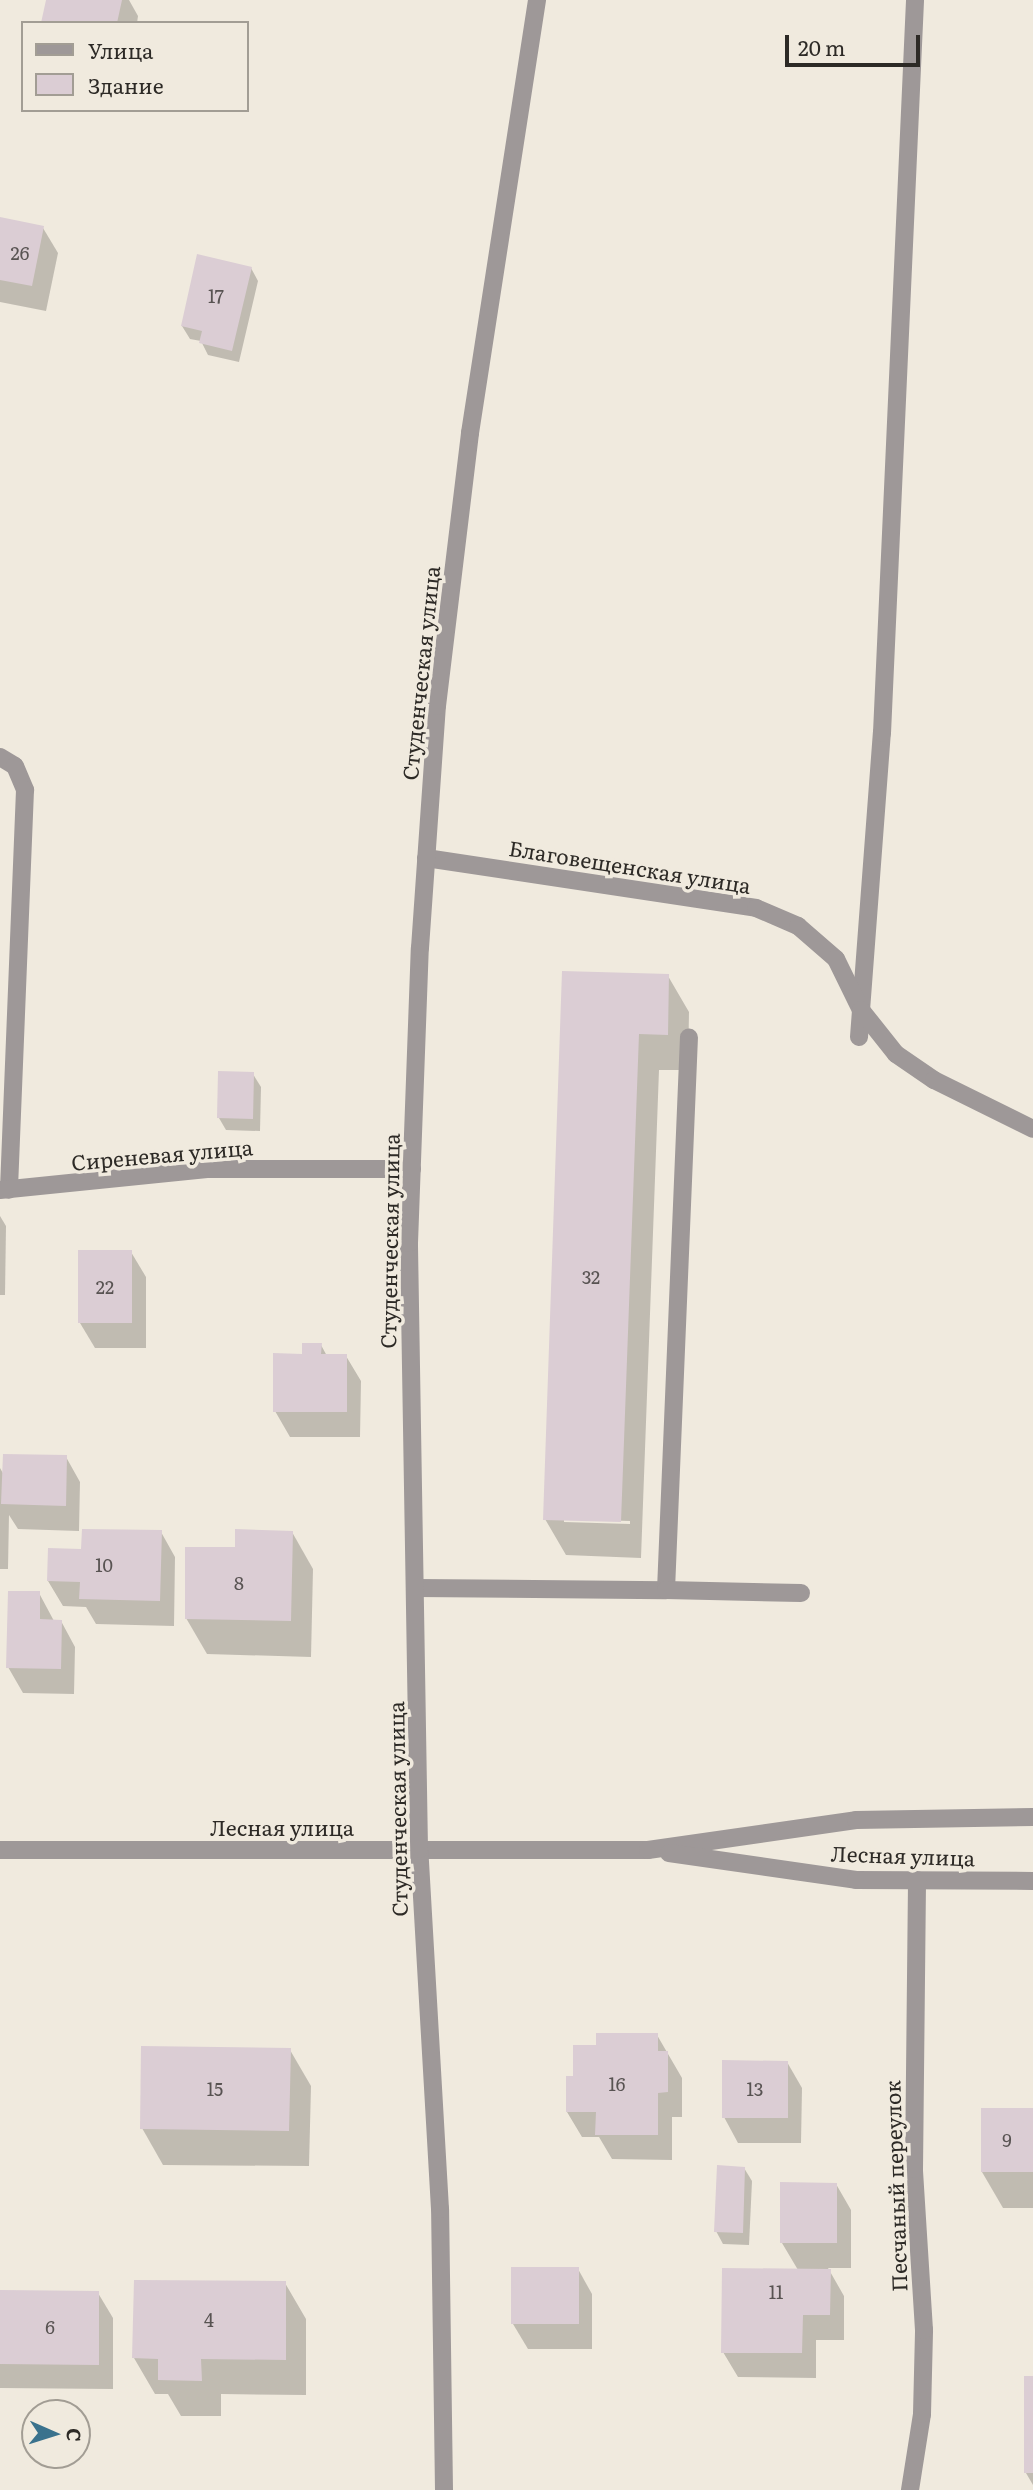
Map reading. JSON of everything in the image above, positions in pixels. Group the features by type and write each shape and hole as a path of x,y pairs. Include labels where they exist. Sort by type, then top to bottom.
{"street":[{"name":"Студенческая улица","path":"444,2490 440,2209 419,1849 417,1588 408,1243 426,859 437,706 470,433 537,0"},
{"path":"859,1037 882,733 915,0"},
{"path":"0,757 15,766 25,790 4,1190"},
{"name":"Благовещенская улица","path":"426,859 756,908 798,926 836,960 861,1010 897,1054 934,1080 1033,1129"},
{"path":"666,1590 689,1037"},
{"name":"Сиреневая улица","path":"4,1190 208,1169 412,1169"},
{"path":"417,1588 801,1593"},
{"name":"Лесная улица","path":"648,1850 856,1820 1033,1817"},
{"name":"Лесная улица","path":"0,1850 648,1850 856,1880 1033,1881"},
{"name":"Песчаный переулок","path":"910,2490 922,2414 924,2330 914,2145 918,1880"}],"building":[{"path":"46,0 122,0 117,21 41,21"},
{"path":"0,217 44,226 32,286 0,280"},
{"path":"197,254 252,267 232,351 199,343 202,331 181,326"},
{"path":"562,971 669,974 668,1035 639,1034 621,1522 543,1520"},
{"path":"218,1071 254,1072 253,1119 217,1118"},
{"path":"78,1250 132,1250 132,1323 78,1323"},
{"path":"302,1343 322,1343 321,1354 347,1354 347,1412 273,1412 273,1353 302,1354"},
{"path":"3,1454 67,1455 66,1506 1,1504"},
{"path":"82,1529 162,1530 160,1601 79,1599 80,1582 47,1581 48,1548 81,1549"},
{"path":"235,1529 293,1531 291,1621 185,1619 185,1547 235,1547"},
{"path":"8,1591 40,1591 40,1619 62,1620 61,1669 6,1668"},
{"path":"596,2033 658,2033 658,2051 668,2051 668,2092 658,2093 658,2135 595,2135 596,2112 566,2112 566,2076 573,2076 573,2045 596,2045"},
{"path":"141,2046 291,2048 289,2131 140,2129"},
{"path":"722,2060 788,2061 788,2118 722,2118"},
{"path":"981,2108 1033,2108 1033,2172 981,2172"},
{"path":"717,2165 745,2167 743,2233 714,2232"},
{"path":"780,2182 837,2183 837,2243 780,2243"},
{"path":"511,2267 579,2267 579,2324 511,2324"},
{"path":"722,2268 831,2269 830,2315 803,2315 802,2353 721,2353"},
{"path":"134,2280 286,2281 286,2360 201,2359 202,2381 158,2380 158,2359 132,2358"},
{"path":"0,2290 99,2291 99,2365 0,2364"},
{"path":"1024,2376 1033,2376 1033,2473 1024,2473"}]}
